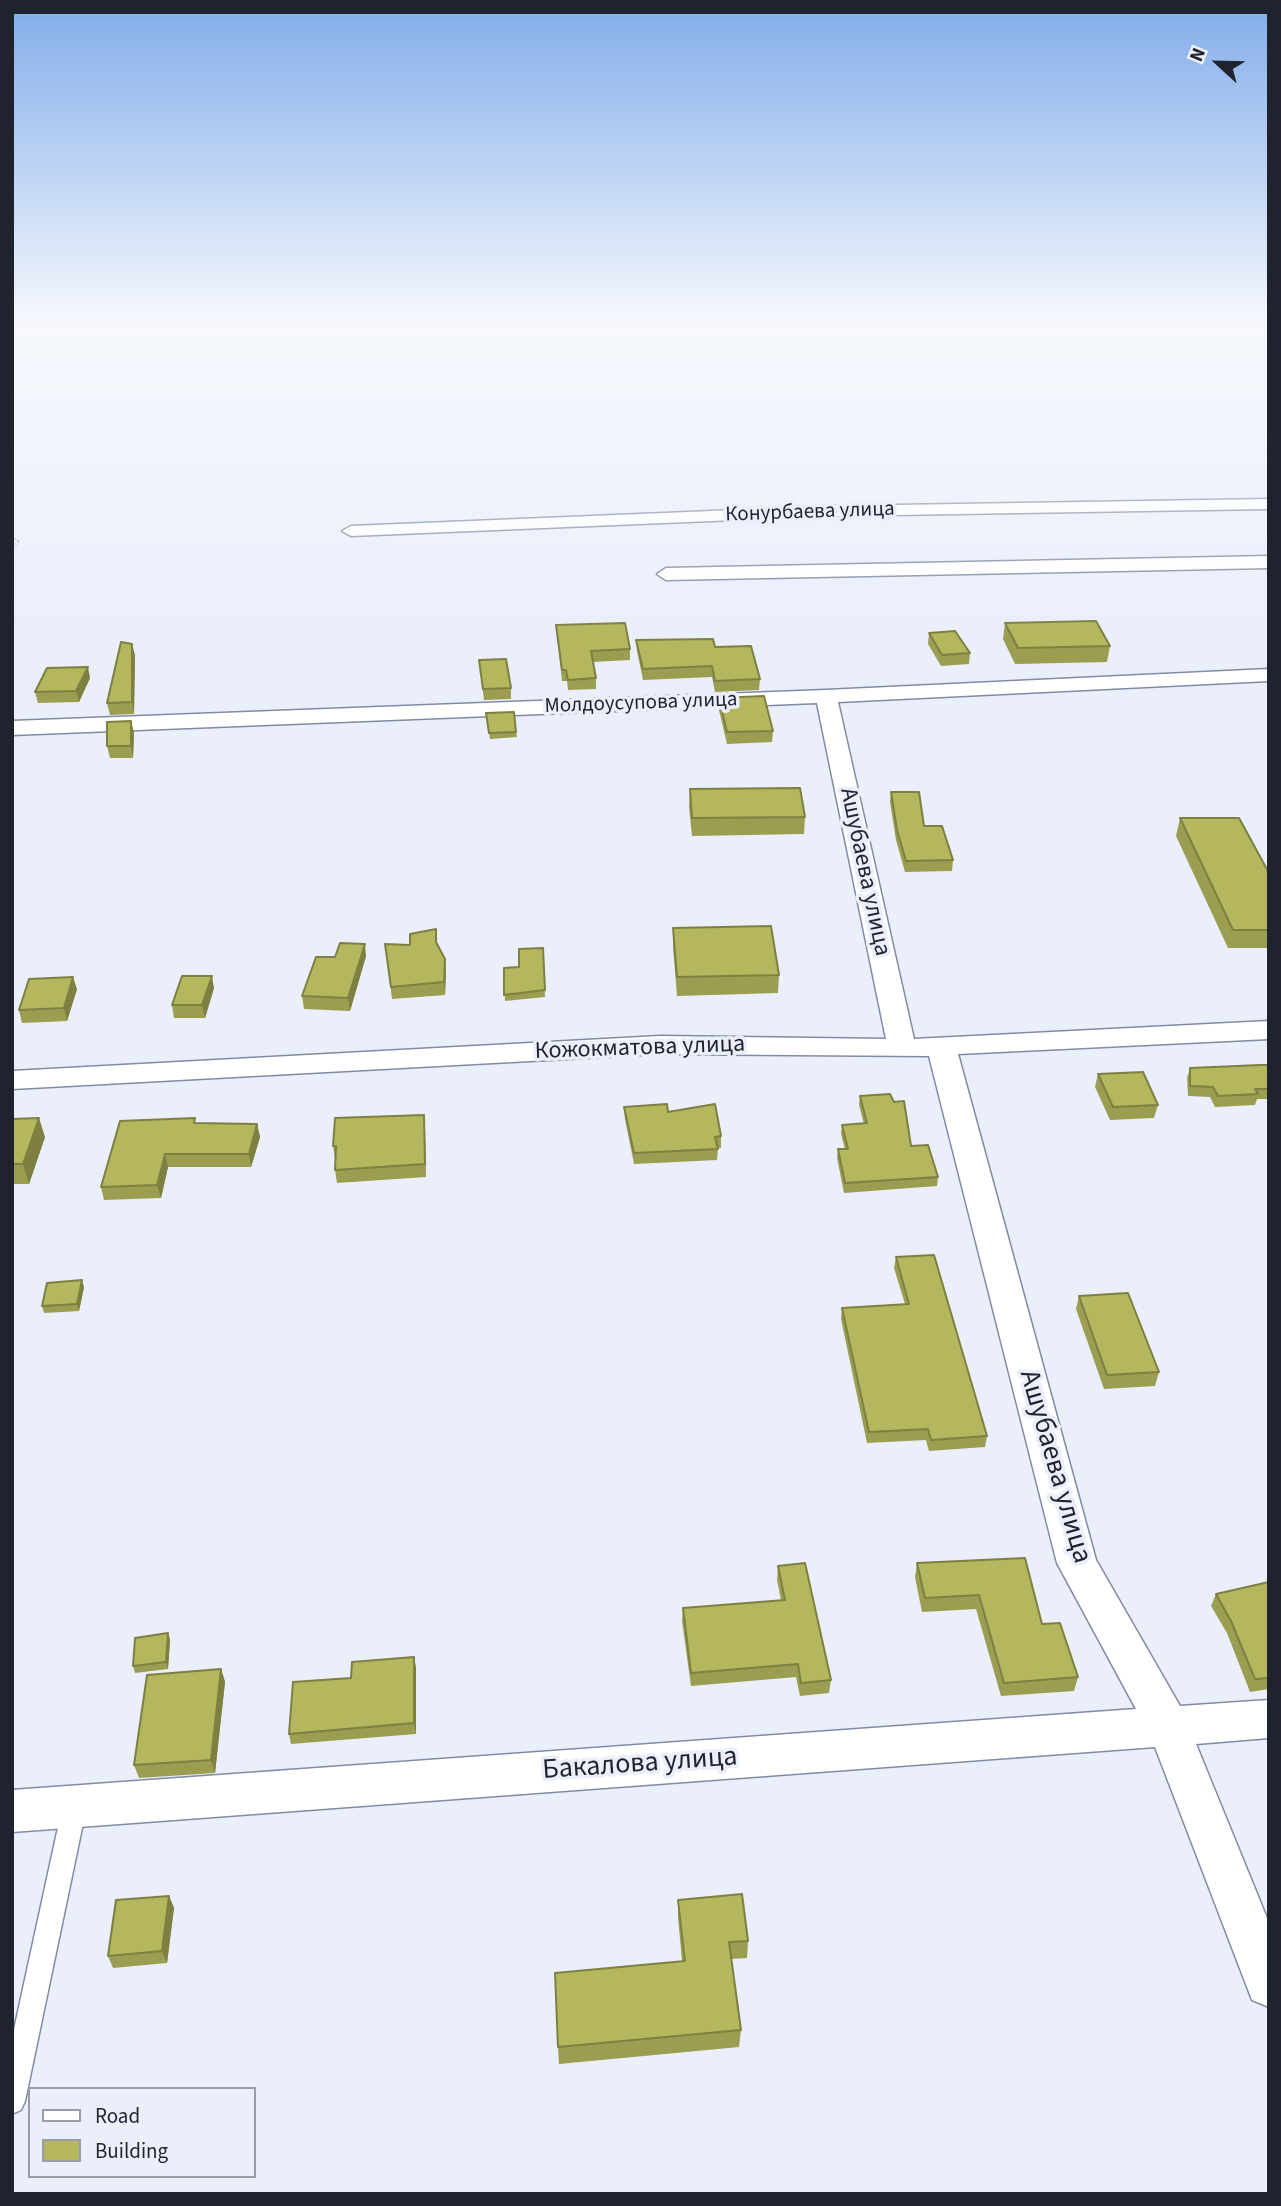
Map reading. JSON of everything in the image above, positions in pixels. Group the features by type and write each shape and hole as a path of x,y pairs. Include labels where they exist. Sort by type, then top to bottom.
{"street":[{"name":"Конурбаева улица","path":"351,531 832,511 1269,504"},
{"path":"666,574 1269,562"},
{"name":"Молдоусупова улица","path":"12,728 826,696 1269,675"},
{"name":"Ашубаева улица","path":"826,696 902,1048"},
{"name":"Кожокматова улица","path":"12,1080 660,1045 902,1048 1269,1030"},
{"name":"Ашубаева улица","path":"941,1046 1077,1563 1168,1726 1269,1983"},
{"name":"Бакалова улица","path":"12,1811 1269,1719"}],"lane":[{"path":"12,2101 75,1806"}],"path":[{"path":"12,537 18,541 12,549"}],"building":[{"path":"1096,621 1110,646 1018,648 1005,623"},
{"path":"625,623 630,649 591,651 596,678 568,680 566,670 562,670 556,625"},
{"path":"955,631 970,653 942,655 929,633"},
{"path":"713,639 715,647 751,646 760,679 715,681 712,666 643,669 636,640"},
{"path":"121,642 132,644 132,702 107,703"},
{"path":"506,659 511,688 483,689 479,660"},
{"path":"88,667 76,691 35,692 47,668"},
{"path":"764,696 773,731 727,732 719,698"},
{"path":"514,712 516,732 489,733 486,713"},
{"path":"131,721 131,746 107,746 107,722"},
{"path":"800,788 805,817 692,818 690,789"},
{"path":"891,792 919,792 924,826 942,826 953,860 906,861 897,830"},
{"path":"1180,818 1239,818 1269,873 1269,930 1233,930"},
{"path":"771,926 779,975 677,977 673,928"},
{"path":"436,929 436,942 445,959 444,982 391,987 385,944 410,945 410,934"},
{"path":"340,943 365,944 348,998 302,996 316,957 335,957"},
{"path":"543,948 545,990 504,995 504,968 519,967 519,949"},
{"path":"182,976 212,976 202,1005 172,1005"},
{"path":"73,977 64,1008 19,1010 29,979"},
{"path":"1269,1065 1269,1089 1255,1089 1258,1094 1218,1096 1213,1087 1190,1086 1190,1068"},
{"path":"1143,1072 1158,1105 1113,1107 1098,1074"},
{"path":"890,1094 894,1102 904,1101 911,1146 928,1145 938,1177 845,1183 838,1149 848,1149 842,1125 867,1123 860,1096"},
{"path":"667,1104 668,1112 715,1104 721,1136 715,1137 718,1149 634,1153 624,1107"},
{"path":"424,1115 425,1164 335,1170 335,1118"},
{"path":"39,1118 23,1164 12,1164 12,1119"},
{"path":"195,1118 194,1123 257,1124 249,1154 165,1154 157,1185 101,1187 120,1121"},
{"path":"934,1255 987,1436 931,1440 928,1429 869,1432 842,1308 909,1304 896,1257"},
{"path":"82,1280 77,1304 42,1306 47,1283"},
{"path":"1128,1293 1159,1372 1107,1375 1079,1296"},
{"path":"1025,1558 1042,1624 1060,1623 1078,1677 1004,1683 979,1595 925,1598 917,1563"},
{"path":"805,1563 831,1680 801,1683 798,1664 691,1673 683,1608 785,1600 778,1566"},
{"path":"1269,1582 1269,1678 1255,1679 1231,1621 1216,1594"},
{"path":"168,1633 166,1662 133,1666 135,1638"},
{"path":"414,1657 414,1723 289,1734 293,1682 351,1678 352,1662"},
{"path":"221,1669 211,1760 134,1765 147,1675"},
{"path":"742,1894 748,1941 729,1942 741,2030 558,2047 555,1973 685,1961 678,1900"},
{"path":"169,1896 162,1951 108,1956 116,1900"}]}
